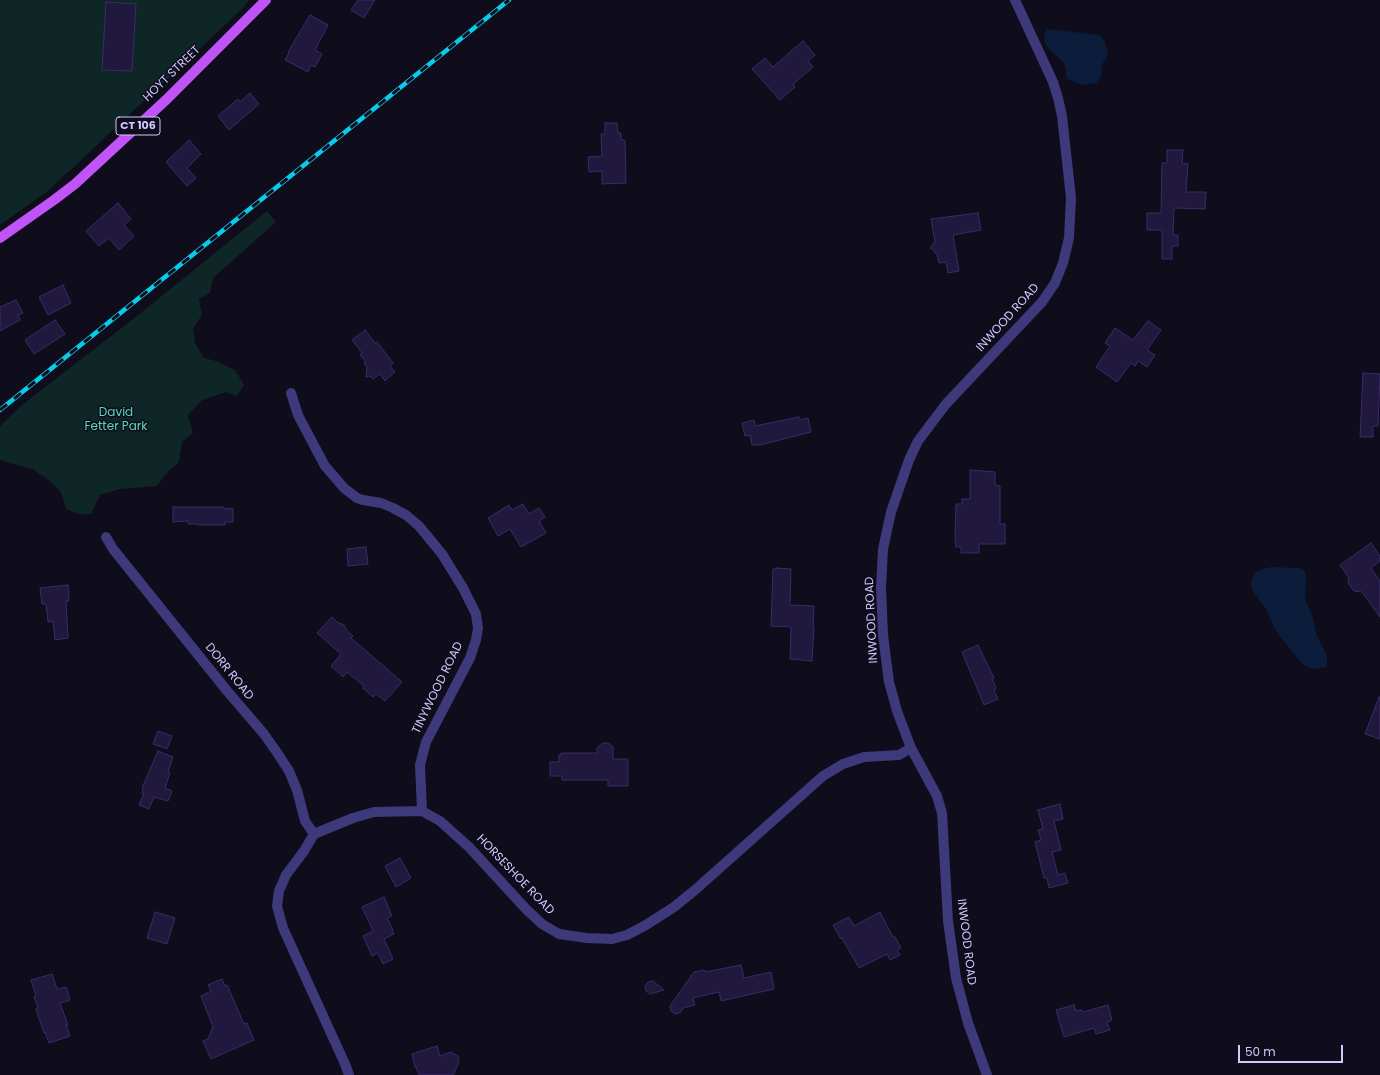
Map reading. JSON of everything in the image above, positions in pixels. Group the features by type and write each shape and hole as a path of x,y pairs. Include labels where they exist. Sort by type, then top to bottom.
{"main road":[{"name":"HOYT STREET","path":"0,238 80,180 167,99 266,0"}],"street":[{"name":"INWOOD ROAD","path":"987,1075 968,1023 956,978 948,921 942,813 937,796 911,748 897,711 889,682 883,636 881,588 884,549 891,512 909,460 918,441 946,404 1042,302 1055,283 1063,264 1069,238 1071,198 1062,116 1058,98 1053,82 1015,0"},
{"name":"TINYWOOD ROAD","path":"291,393 298,415 325,466 344,488 357,498 381,503 393,508 406,515 419,526 442,554 463,588 476,614 478,628 470,658 426,742 420,764 422,811"},
{"name":"DORR ROAD","path":"106,537 160,608 264,734 288,771 297,790 304,820 314,834"},
{"name":"HORSESHOE ROAD","path":"422,811 440,821 469,847 526,909 542,924 559,934 588,938 612,939 627,935 674,907 823,776 843,764 864,757 899,755 911,748"},
{"path":"349,1075 346,1064 283,928 277,906 279,890 286,875 304,852 314,834 353,818 374,812 422,811"}],"green space":[{"path":"0,0 249,0 242,9 48,191 0,225"},
{"name":"David Fetter Park","path":"267,211 276,222 213,278 210,293 199,299 202,315 193,328 195,343 204,358 216,361 235,370 244,385 237,396 226,392 202,400 188,415 193,433 182,442 179,462 166,474 157,486 120,489 100,495 91,514 79,514 66,509 61,492 46,478 32,469 0,460 0,426 23,404 132,320"}],"water":[{"path":"1047,29 1099,35 1104,40 1108,52 1106,59 1102,64 1101,77 1096,83 1083,85 1069,80 1066,77 1064,63 1049,49 1045,43 1044,35"},
{"path":"1271,567 1300,568 1305,571 1305,599 1312,615 1317,636 1327,656 1326,667 1314,669 1303,665 1276,631 1266,609 1252,590 1252,578 1255,574 1259,570"}],"building":[{"path":"358,0 375,0 364,18 351,10"},
{"path":"106,2 136,4 132,71 102,70"},
{"path":"310,15 328,25 315,50 322,54 315,67 311,65 308,72 285,60 289,53 288,52"},
{"path":"803,41 815,55 808,61 813,67 793,84 795,87 780,100 752,69 765,58 773,67"},
{"path":"250,93 259,104 229,130 218,116 238,99 240,102"},
{"path":"605,123 617,123 618,133 621,133 621,140 625,140 626,183 602,184 602,171 589,172 588,157 602,156 601,134 605,134"},
{"path":"189,140 201,154 187,168 196,178 187,186 166,162"},
{"path":"1167,150 1183,150 1182,163 1188,164 1186,192 1206,192 1205,209 1174,208 1173,235 1178,235 1178,246 1172,246 1172,259 1162,259 1162,230 1147,230 1147,213 1161,213 1162,163 1167,163"},
{"path":"118,203 131,219 124,225 134,236 119,250 109,238 99,246 86,231"},
{"path":"978,213 981,230 953,235 959,271 948,273 946,262 939,263 937,253 930,248 935,242 931,219"},
{"path":"63,285 71,303 48,315 39,297"},
{"path":"16,300 23,313 18,315 20,320 0,331 0,307"},
{"path":"55,320 65,334 34,354 25,340"},
{"path":"1148,321 1161,330 1147,350 1155,355 1147,367 1138,361 1135,366 1131,363 1117,382 1096,367 1110,346 1105,343 1115,328 1133,340"},
{"path":"365,330 375,343 377,342 393,363 390,366 395,372 385,381 380,374 373,379 370,376 366,377 367,367 364,363 366,362 360,355 362,353 352,340"},
{"path":"1363,373 1380,374 1378,426 1373,426 1373,437 1360,437"},
{"path":"799,417 799,420 808,418 811,432 760,445 752,445 750,435 745,436 742,423 754,420 755,426"},
{"path":"970,470 995,472 995,485 1000,486 1000,524 1005,524 1005,544 979,544 979,553 961,553 961,547 956,547 956,504 962,504 962,499 970,499"},
{"path":"523,504 529,514 539,508 545,517 539,521 546,533 521,547 510,529 498,536 488,518 509,505 512,510"},
{"path":"173,507 233,508 233,522 225,522 225,525 198,525 188,524 188,521 173,522"},
{"path":"1371,543 1380,556 1380,561 1371,568 1380,581 1380,617 1362,592 1354,591 1348,583 1349,578 1340,565"},
{"path":"366,547 368,564 348,566 347,549"},
{"path":"773,569 791,569 790,605 814,606 812,661 790,659 791,627 771,626"},
{"path":"68,585 69,601 66,601 68,638 55,640 53,621 48,622 46,604 42,604 40,588"},
{"path":"332,617 337,622 344,625 348,632 353,636 351,638 402,682 385,701 376,694 373,697 363,688 364,686 347,672 343,677 331,666 341,654 317,633"},
{"path":"978,645 994,678 992,679 996,689 994,690 998,699 984,705 962,652"},
{"path":"1380,697 1380,739 1365,734"},
{"path":"158,731 172,736 167,749 153,744"},
{"path":"603,743 608,743 613,747 613,759 628,759 628,786 608,786 608,780 562,780 562,776 550,776 550,762 559,762 559,755 561,755 561,753 597,753 597,748"},
{"path":"158,751 173,757 165,788 172,791 168,801 154,797 149,809 139,805 144,793 142,793 142,788"},
{"path":"1060,804 1063,819 1054,821 1061,850 1052,852 1058,875 1065,873 1068,883 1049,888 1047,878 1044,878 1035,842 1041,840 1038,830 1043,829 1038,810"},
{"path":"400,858 411,878 396,887 385,866"},
{"path":"384,897 392,916 387,918 394,934 384,939 393,959 383,964 378,953 372,956 363,936 373,931 362,907"},
{"path":"155,912 175,918 167,944 147,938"},
{"path":"880,912 893,937 895,937 901,948 897,950 900,955 890,960 887,954 859,968 833,925 849,917 854,926"},
{"path":"741,965 744,978 771,972 774,989 721,1001 719,992 693,998 695,1005 683,1008 680,1013 675,1014 671,1011 670,1006 694,972 704,970 705,972"},
{"path":"52,974 57,989 66,987 70,1000 60,1003 68,1025 66,1025 70,1036 49,1043 36,1009 38,1008 34,997 36,996 31,980"},
{"path":"222,979 225,986 227,985 244,1024 247,1023 254,1040 211,1059 203,1041 208,1039 213,1027 201,996 211,991 208,985"},
{"path":"653,981 664,990 650,994 646,991 645,986 648,982"},
{"path":"1074,1005 1076,1011 1082,1010 1083,1012 1108,1005 1112,1020 1107,1022 1110,1030 1096,1034 1094,1028 1064,1037 1056,1010"},
{"path":"437,1046 440,1056 451,1052 458,1056 459,1062 453,1075 419,1075 415,1067 412,1054"}],"railway":[{"path":"0,410 509,0"}]}
